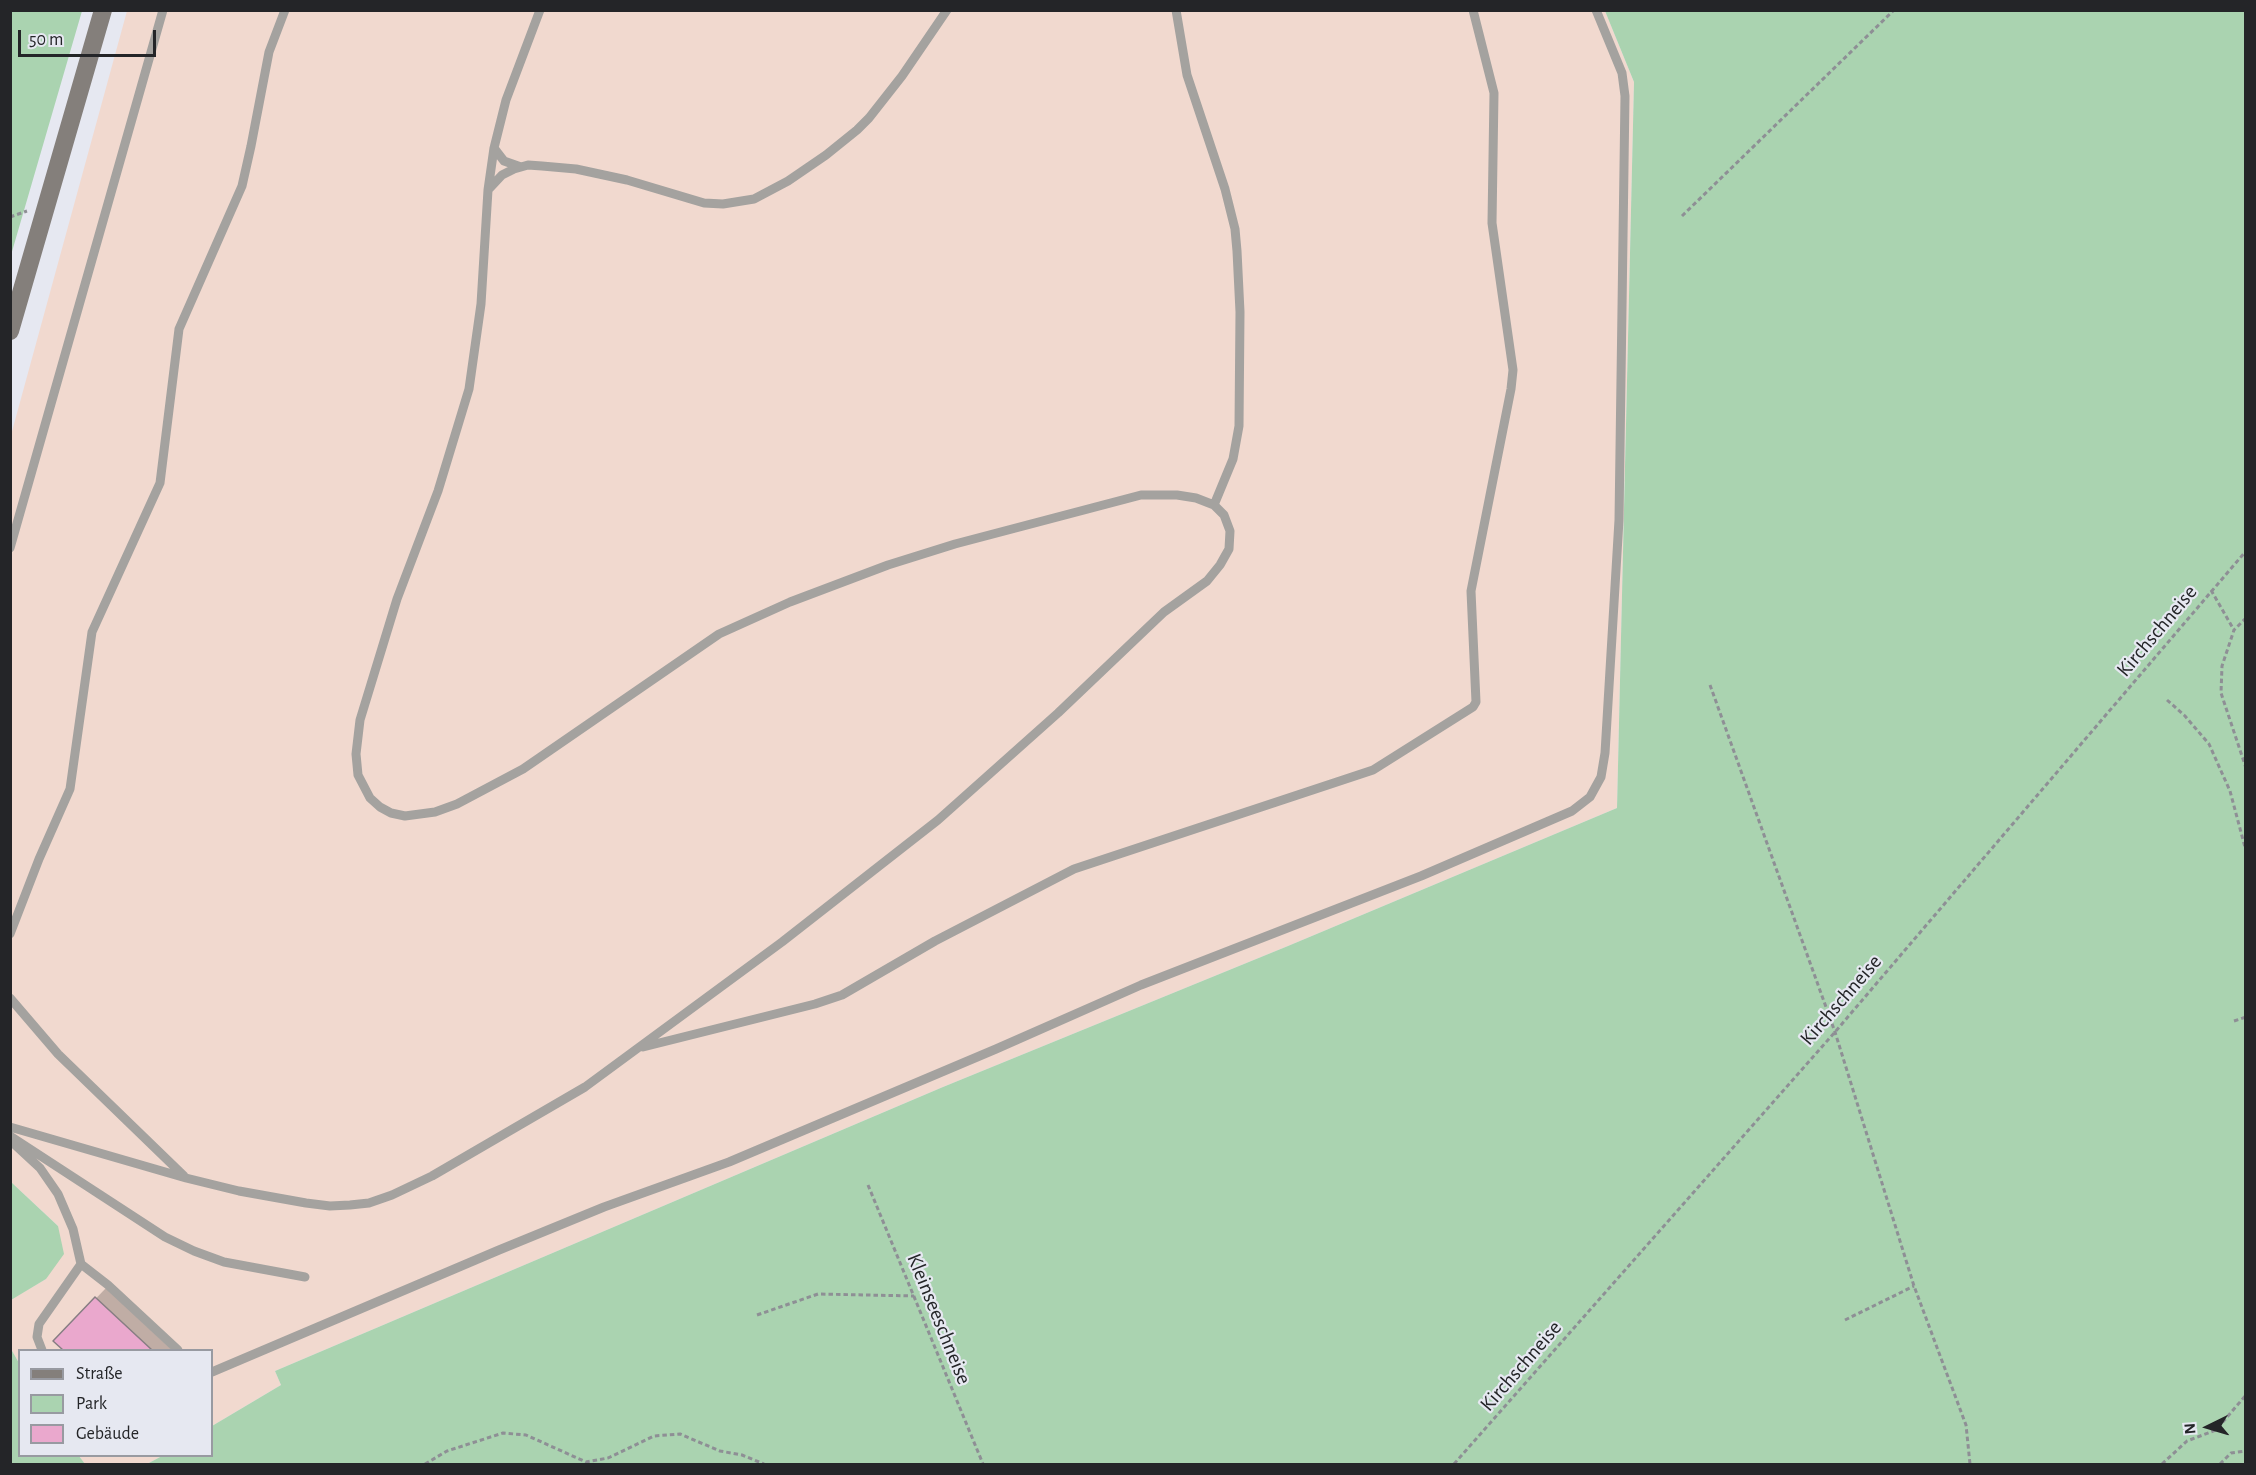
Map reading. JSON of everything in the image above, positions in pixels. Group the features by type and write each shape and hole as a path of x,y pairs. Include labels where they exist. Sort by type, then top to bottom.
{"main road":[{"path":"10,331 103,10"}],"lane":[{"path":"10,548 163,10"},
{"path":"10,934 39,859 70,789 92,632 160,483 179,328 242,186 269,52 285,10"},
{"path":"10,1128 186,1178 239,1191 306,1203 330,1206 369,1203 392,1195 432,1176 585,1087 782,942 938,820 1058,713 1164,612 1207,581 1229,549 1230,531 1224,515 1214,505 1196,498 1177,495 1141,495 955,544 853,577 748,621 702,644 523,770 480,793 435,812 405,816 391,813 370,798 358,775 356,754 360,720 397,599 451,452 469,389 481,304 488,190 494,148 506,100 540,10"},
{"path":"488,190 502,175 521,167 535,165 576,169 627,180 704,202 723,204 754,199 775,190 826,155 847,140 870,118 902,76 946,10"},
{"path":"1176,10 1187,75 1225,189 1235,230 1237,251 1240,324 1239,426 1233,459 1214,505"},
{"path":"637,1049 842,995 935,941 1074,869 1373,770 1473,706 1476,702 1476,694 1471,591 1511,389 1512,370 1492,223 1494,93 1473,10"},
{"path":"213,1372 510,1246 604,1208 729,1162 986,1054 1141,985 1421,876 1572,811 1590,797 1601,777 1605,753 1619,520 1626,96 1622,73 1596,10"},
{"path":"494,148 504,161 521,167"},
{"path":"10,998 58,1054 186,1178"},
{"path":"10,1136 165,1237 194,1251 224,1262 305,1276"},
{"path":"10,1141 40,1168 58,1194 73,1229 81,1264 108,1285 177,1349"},
{"path":"42,1349 37,1337 39,1324 81,1264"}],"path":[{"path":"1682,216 1894,10"},
{"name":"Kirchschneise","path":"1454,1464 1834,1032 2246,551"},
{"path":"2211,590 2234,630"},
{"path":"2246,618 2234,630 2222,666 2221,693 2246,768"},
{"path":"1710,685 1834,1032 1914,1286 1966,1425 1970,1464"},
{"path":"2167,700 2185,716 2209,744 2230,791 2246,851"},
{"path":"2234,1021 2246,1017"},
{"name":"Kleinseeschneise","path":"868,1185 983,1464"},
{"path":"1845,1320 1914,1286"},
{"path":"757,1315 818,1294 914,1296"},
{"path":"2162,1464 2187,1441 2216,1430 2246,1395"},
{"path":"425,1464 447,1451 503,1433 526,1435 586,1462 608,1458 654,1436 680,1434 720,1451 742,1455 764,1464"},
{"path":"2220,1464 2231,1452 2246,1451"}],"shaded area":[{"path":"127,11 1605,11 1634,82 1617,808 943,1087 275,1371 281,1385 213,1425 213,1349 18,1349 18,1361 11,1349 10,1300 46,1279 58,1226 11,1182 11,435"},
{"path":"80,1457 160,1457 147,1464 85,1464"}],"green space":[{"path":"10,11 82,11 11,255"},
{"path":"1605,11 2245,11 2245,1464 147,1464 160,1457 213,1457 213,1425 281,1385 275,1371 943,1087 1617,808 1634,82"},
{"path":"11,1182 58,1226 64,1254 46,1279 11,1300"},
{"path":"11,1349 18,1361 18,1457 80,1457 85,1464 11,1464"}],"building":[{"path":"95,1297 151,1349 62,1349 53,1341"}]}
